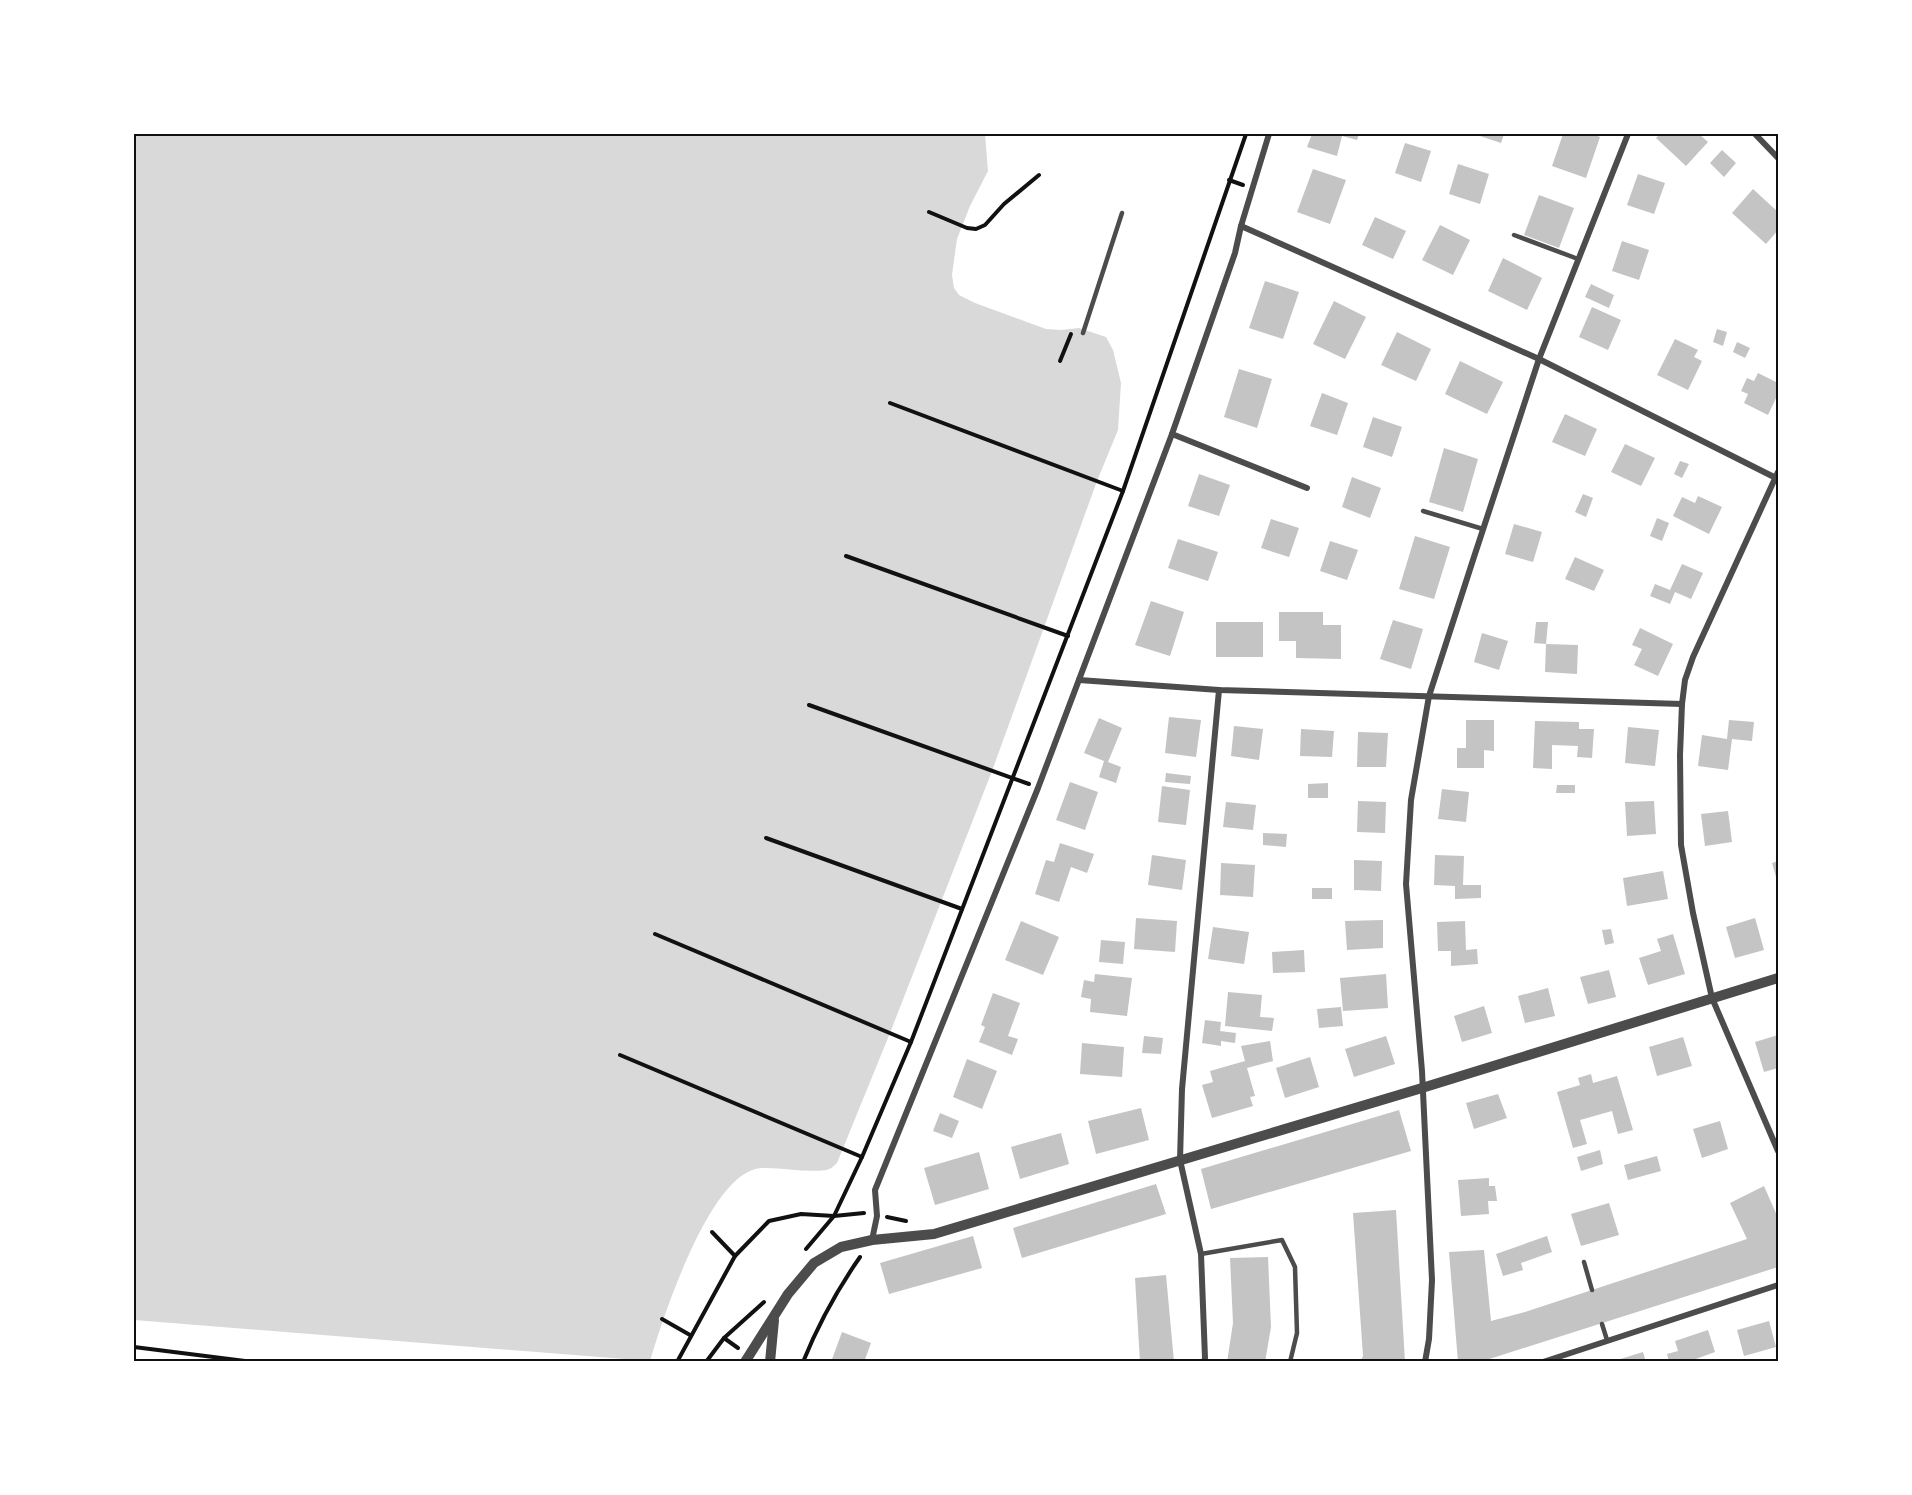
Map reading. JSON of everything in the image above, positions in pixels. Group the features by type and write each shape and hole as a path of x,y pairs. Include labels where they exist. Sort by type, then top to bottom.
{"street":[{"path":"872,1240 877,1215 875,1190 1034,799 1172,434 1235,253 1269,134"},
{"path":"1425,1362 1429,1339 1432,1280 1422,1088 1406,884 1411,800 1430,696 1483,529 1539,360 1628,134"},
{"path":"1755,134 1779,158"},
{"path":"1241,226 1539,360 1777,475 1684,680 1680,755 1681,845 1712,998 1779,1151"},
{"path":"1172,434 1307,488"},
{"path":"1078,680 1218,690 1682,704"},
{"path":"1204,1362 1201,1254 1180,1160 1182,1089 1218,690"},
{"path":"745,1362 788,1294 814,1263 841,1247 872,1240 934,1234 1779,978"},
{"path":"1543,1362 1779,1285"},
{"path":"770,1362 775,1316"}],"lane":[{"path":"1083,333 1122,213"},
{"path":"1514,235 1578,259"},
{"path":"1423,511 1483,529"},
{"path":"1201,1254 1282,1240 1295,1267 1297,1333 1290,1362"},
{"path":"1584,1262 1592,1290"},
{"path":"1602,1324 1607,1341"}],"path":[{"path":"834,1216 911,1042 1068,636 1123,491 1246,134"},
{"path":"929,212 967,228 976,229 985,225 1004,204 1039,175"},
{"path":"1060,361 1072,331"},
{"path":"890,403 1123,491"},
{"path":"846,556 1068,636"},
{"path":"810,705 1012,778"},
{"path":"766,838 962,909"},
{"path":"655,934 911,1042"},
{"path":"620,1054 862,1157"},
{"path":"677,1362 735,1256 770,1221 801,1214 834,1216 862,1213 910,1222"},
{"path":"712,1232 735,1256"},
{"path":"803,1362 841,1283 872,1240"},
{"path":"662,1319 690,1335"},
{"path":"134,1347 253,1362"}],"shaded area":[{"path":"134,134 985,134 988,171 970,206 957,239 952,275 954,288 959,295 975,303 1046,329 1079,328 1106,337 1113,350 1121,383 1118,430 1097,481 992,771 837,1163 829,1169 818,1171 761,1168 742,1175 724,1193 691,1249 677,1282 650,1361 134,1320"}],"building":[{"path":"1312,134 1359,134 1357,140 1342,136 1337,156 1307,147"},
{"path":"1474,134 1504,134 1501,143"},
{"path":"1563,134 1592,134 1600,137 1586,178 1552,166"},
{"path":"1660,134 1699,134 1708,142 1686,166 1656,138"},
{"path":"1405,143 1431,151 1421,182 1395,173"},
{"path":"1722,150 1736,163 1724,177 1710,163"},
{"path":"1458,164 1489,174 1480,204 1449,194"},
{"path":"1313,169 1346,180 1330,224 1297,212"},
{"path":"1638,174 1665,183 1654,214 1627,205"},
{"path":"1753,189 1778,212 1778,230 1766,244 1732,213"},
{"path":"1539,195 1574,208 1559,248 1524,235"},
{"path":"1375,217 1406,231 1393,259 1362,245"},
{"path":"1440,225 1470,240 1453,275 1422,260"},
{"path":"1622,241 1649,250 1639,280 1612,271"},
{"path":"1503,258 1542,278 1527,310 1488,291"},
{"path":"1265,281 1299,292 1283,339 1249,328"},
{"path":"1591,284 1614,295 1609,308 1585,297"},
{"path":"1334,301 1366,317 1345,359 1313,344"},
{"path":"1592,307 1621,320 1608,350 1579,337"},
{"path":"1717,329 1727,332 1723,346 1713,342"},
{"path":"1397,332 1431,349 1416,381 1381,365"},
{"path":"1675,339 1698,350 1694,357 1702,361 1688,390 1657,375"},
{"path":"1737,342 1750,348 1745,358 1733,352"},
{"path":"1460,361 1503,382 1487,414 1445,394"},
{"path":"1239,369 1272,379 1257,428 1224,417"},
{"path":"1758,373 1778,383 1778,394 1768,415 1744,403 1748,394 1741,391 1747,378 1754,381"},
{"path":"1322,393 1348,403 1337,435 1310,426"},
{"path":"1565,414 1597,429 1585,456 1552,442"},
{"path":"1373,417 1402,427 1392,457 1363,447"},
{"path":"1625,444 1655,458 1641,486 1611,472"},
{"path":"1444,448 1478,459 1463,512 1429,502"},
{"path":"1680,461 1689,464 1682,478 1674,474"},
{"path":"1199,474 1230,485 1219,516 1188,506"},
{"path":"1352,477 1381,488 1370,518 1342,507"},
{"path":"1583,494 1593,498 1586,517 1575,512"},
{"path":"1698,496 1722,507 1709,534 1673,516 1682,497 1695,503"},
{"path":"1657,518 1669,523 1662,541 1650,536"},
{"path":"1271,519 1299,528 1289,557 1261,548"},
{"path":"1514,524 1542,532 1533,562 1505,554"},
{"path":"1415,536 1450,547 1434,599 1399,589"},
{"path":"1178,539 1218,552 1208,581 1168,568"},
{"path":"1330,541 1358,550 1347,580 1320,571"},
{"path":"1575,557 1604,570 1594,591 1565,579"},
{"path":"1682,564 1703,573 1691,599 1675,592 1670,604 1650,596 1655,584 1670,590"},
{"path":"1151,601 1184,612 1170,656 1135,645"},
{"path":"1279,612 1323,612 1323,625 1341,625 1341,659 1296,658 1296,641 1279,641"},
{"path":"1393,620 1423,629 1411,669 1380,659"},
{"path":"1216,622 1263,622 1263,657 1216,657"},
{"path":"1536,622 1548,622 1546,644 1534,643"},
{"path":"1640,628 1673,644 1658,676 1634,665 1642,649 1632,645"},
{"path":"1482,633 1508,641 1499,670 1474,662"},
{"path":"1546,644 1578,645 1577,674 1545,672"},
{"path":"1169,717 1201,720 1196,757 1165,753"},
{"path":"1099,718 1122,728 1108,762 1121,767 1116,783 1099,777 1104,761 1084,753"},
{"path":"1466,720 1494,720 1494,751 1484,750 1484,768 1457,768 1457,748 1466,748"},
{"path":"1729,720 1754,722 1752,741 1732,739 1728,770 1698,766 1702,735 1727,739"},
{"path":"1535,721 1579,722 1579,729 1594,729 1592,758 1577,757 1578,746 1552,745 1552,769 1533,768"},
{"path":"1234,726 1263,729 1259,760 1231,756"},
{"path":"1628,727 1659,730 1655,766 1625,763"},
{"path":"1301,729 1334,731 1332,757 1300,756"},
{"path":"1358,732 1388,733 1386,767 1357,767"},
{"path":"1166,773 1191,776 1190,784 1165,782"},
{"path":"1070,782 1098,792 1085,830 1056,820"},
{"path":"1328,783 1328,798 1308,798 1308,784"},
{"path":"1557,785 1575,785 1575,793 1556,793"},
{"path":"1162,786 1190,790 1186,825 1158,822"},
{"path":"1442,789 1469,792 1466,822 1438,819"},
{"path":"1358,801 1386,802 1385,833 1357,832"},
{"path":"1654,801 1656,834 1627,836 1625,802"},
{"path":"1226,802 1256,805 1253,830 1223,827"},
{"path":"1728,811 1732,842 1705,846 1701,814"},
{"path":"1263,833 1287,834 1286,847 1263,845"},
{"path":"1060,843 1094,854 1087,873 1071,867 1059,902 1035,894 1046,860 1054,862"},
{"path":"1152,855 1186,860 1182,890 1148,885"},
{"path":"1435,855 1464,856 1463,885 1481,885 1481,898 1455,899 1455,886 1434,885"},
{"path":"1354,860 1382,861 1381,891 1354,890"},
{"path":"1778,861 1778,884 1772,863"},
{"path":"1221,863 1255,865 1253,897 1220,895"},
{"path":"1663,871 1668,899 1627,906 1623,878"},
{"path":"1312,888 1332,888 1332,899 1312,899"},
{"path":"1136,918 1177,921 1175,952 1134,949"},
{"path":"1755,918 1764,950 1735,958 1726,927"},
{"path":"1383,920 1383,948 1347,950 1345,921"},
{"path":"1021,921 1059,937 1043,975 1005,960"},
{"path":"1465,921 1466,950 1477,949 1478,964 1451,966 1451,951 1438,951 1437,922"},
{"path":"1213,927 1249,932 1244,964 1208,959"},
{"path":"1611,929 1614,943 1605,945 1602,930"},
{"path":"1673,934 1685,974 1648,985 1639,958 1661,951 1657,939"},
{"path":"1101,940 1125,942 1123,964 1099,962"},
{"path":"1304,950 1305,972 1273,973 1272,952"},
{"path":"1609,970 1616,997 1588,1004 1580,977"},
{"path":"1095,974 1132,978 1127,1016 1090,1012 1091,999 1081,997 1084,980 1094,982"},
{"path":"1386,974 1388,1008 1343,1011 1340,978"},
{"path":"1548,988 1555,1016 1525,1023 1518,996"},
{"path":"1228,992 1262,995 1260,1017 1274,1018 1272,1031 1225,1026"},
{"path":"993,993 1020,1003 1008,1036 1018,1039 1012,1055 979,1042 985,1027 981,1025"},
{"path":"1484,1006 1492,1033 1462,1042 1454,1016"},
{"path":"1341,1007 1343,1026 1319,1028 1317,1009"},
{"path":"1205,1020 1221,1022 1220,1031 1236,1033 1235,1043 1221,1041 1221,1046 1202,1043"},
{"path":"1778,1035 1778,1068 1764,1072 1755,1042"},
{"path":"1144,1036 1163,1038 1161,1054 1142,1053"},
{"path":"1386,1036 1395,1064 1354,1077 1345,1049"},
{"path":"1683,1037 1692,1066 1657,1076 1649,1047"},
{"path":"1270,1041 1273,1061 1247,1068 1255,1096 1250,1097 1253,1106 1212,1118 1202,1085 1213,1082 1210,1071 1245,1061 1241,1046"},
{"path":"1082,1043 1124,1047 1122,1077 1080,1074"},
{"path":"1310,1057 1319,1087 1285,1098 1276,1068"},
{"path":"967,1059 997,1071 982,1109 953,1097"},
{"path":"1591,1074 1593,1083 1617,1076 1633,1130 1618,1134 1612,1111 1580,1120 1587,1144 1573,1148 1557,1092 1580,1085 1578,1078"},
{"path":"1498,1094 1507,1118 1474,1129 1466,1103"},
{"path":"1141,1108 1149,1140 1096,1154 1088,1121"},
{"path":"1399,1110 1411,1151 1211,1209 1201,1169"},
{"path":"940,1113 959,1121 952,1138 933,1131"},
{"path":"1720,1121 1728,1149 1702,1158 1693,1129"},
{"path":"1061,1133 1069,1164 1020,1179 1011,1147"},
{"path":"1600,1150 1603,1164 1581,1171 1577,1157"},
{"path":"979,1152 989,1189 935,1205 924,1168"},
{"path":"1657,1156 1661,1171 1628,1180 1624,1165"},
{"path":"1489,1178 1489,1186 1495,1186 1497,1201 1488,1201 1489,1214 1461,1216 1458,1180"},
{"path":"1156,1184 1166,1214 1022,1258 1013,1228"},
{"path":"1764,1186 1778,1218 1778,1267 1480,1362 1458,1362 1449,1252 1484,1250 1491,1321 1525,1312 1747,1239 1730,1203"},
{"path":"1609,1203 1619,1235 1581,1246 1571,1214"},
{"path":"1396,1210 1405,1362 1360,1362 1363,1356 1353,1213"},
{"path":"973,1236 982,1268 889,1294 880,1263"},
{"path":"1547,1236 1552,1252 1521,1263 1523,1270 1503,1276 1496,1254"},
{"path":"1268,1257 1271,1327 1265,1362 1227,1362 1233,1323 1230,1258"},
{"path":"1166,1275 1174,1362 1140,1362 1135,1278"},
{"path":"1769,1321 1776,1347 1744,1356 1737,1330"},
{"path":"1708,1330 1715,1352 1693,1360 1693,1362 1669,1362 1667,1354 1678,1351 1675,1341"},
{"path":"842,1332 871,1343 864,1362 831,1362"},
{"path":"1643,1352 1646,1362 1614,1362 1614,1361"}]}
